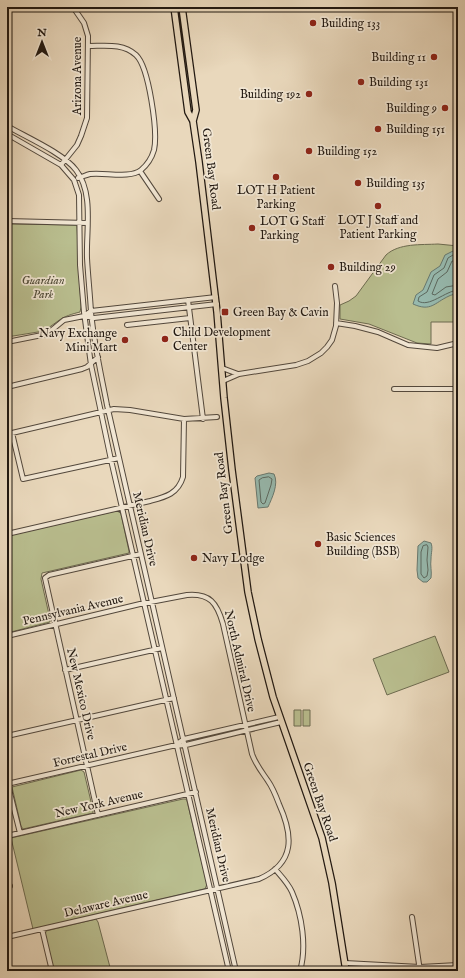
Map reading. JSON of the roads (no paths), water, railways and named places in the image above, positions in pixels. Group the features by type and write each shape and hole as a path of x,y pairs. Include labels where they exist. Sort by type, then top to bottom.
{"main road":[{"name":"Green Bay Road","path":"174,7 188,112 193,121 216,297 232,470 248,592 264,665 280,720 322,838 330,873 346,971"},
{"name":"Green Bay Road","path":"182,7 196,110 193,121"}],"street":[{"name":"Arizona Avenue","path":"61,165 79,141 87,118 89,46 87,29 73,7"},
{"path":"74,180 90,174 126,175 140,171 152,156 154,150 153,109 141,61 132,52 119,46 89,46"},
{"name":"Meridian Drive","path":"7,126 65,160 76,170 86,194 87,258 91,311 108,410 162,648 186,745 236,971"},
{"name":"Meridian Drive","path":"7,134 61,165 74,180 79,195 80,265 84,316 91,365 111,460 229,971"},
{"path":"140,171 159,199"},
{"path":"7,221 87,223"},
{"path":"223,381 239,374 296,365 308,361 327,347 335,333 337,303 335,286"},
{"path":"7,342 43,335 50,332 64,320 84,316 91,311 216,297"},
{"path":"188,300 203,419"},
{"path":"84,316 92,318 216,304"},
{"path":"127,325 190,318"},
{"path":"336,323 378,332 408,345 437,348 458,343"},
{"path":"7,387 82,369 91,365 98,357"},
{"path":"222,368 239,374"},
{"path":"394,389 458,389"},
{"path":"119,458 23,479 12,432 108,410 130,410 184,419 217,417"},
{"path":"7,534 167,496 174,493 182,482 184,469 184,419"},
{"path":"133,556 141,554"},
{"name":"New Mexico Drive","path":"98,815 45,578 49,574 133,556"},
{"name":"North Admiral Drive","path":"145,604 195,594 204,596 217,606 223,624 254,759 275,794 288,830 290,840 285,856 280,865 275,869"},
{"name":"Pennsylvania Avenue","path":"7,636 145,604"},
{"path":"65,670 162,648"},
{"path":"7,736 174,698"},
{"name":"Forrestal Drive","path":"177,745 184,739 245,725 280,720"},
{"name":"Forrestal Drive","path":"7,783 247,731 280,720"},
{"path":"7,783 20,832"},
{"name":"New York Avenue","path":"7,836 196,792"},
{"path":"275,869 292,891 304,935 304,950 300,971"},
{"name":"Delaware Avenue","path":"7,937 259,879 275,869"},
{"path":"412,917 420,969"},
{"path":"42,929 52,971"},
{"path":"345,963 420,969 458,965"}],"water":[{"path":"453,251 458,255 458,293 428,307 413,304 416,295 423,290 431,272 440,266 445,255"},
{"path":"269,473 274,474 276,482 274,491 268,507 258,508 255,478 257,476"},
{"path":"424,541 431,543 432,547 431,578 427,582 423,582 418,578 417,570 418,546"}],"place":[{"name":"Building 133","path":"313,23"},
{"name":"Building 11","path":"434,57"},
{"name":"Building 131","path":"361,82"},
{"name":"Building 192","path":"309,94"},
{"name":"Building 9","path":"445,108"},
{"name":"Building 151","path":"378,129"},
{"name":"Building 152","path":"309,151"},
{"name":"LOT H Patient Parking","path":"276,177"},
{"name":"Building 135","path":"358,183"},
{"name":"LOT J Staff and Patient Parking","path":"378,206"},
{"name":"LOT G Staff Parking","path":"252,228"},
{"name":"Building 29","path":"331,267"},
{"name":"Green Bay & Cavin","path":"225,312"},
{"name":"Child Development Center","path":"165,339"},
{"name":"Navy Exchange Mini Mart","path":"125,340"},
{"name":"Basic Sciences Building (BSB)","path":"318,544"},
{"name":"Navy Lodge","path":"194,558"}],"park label":[{"name":"Guardian Park","path":"43,287"}]}
